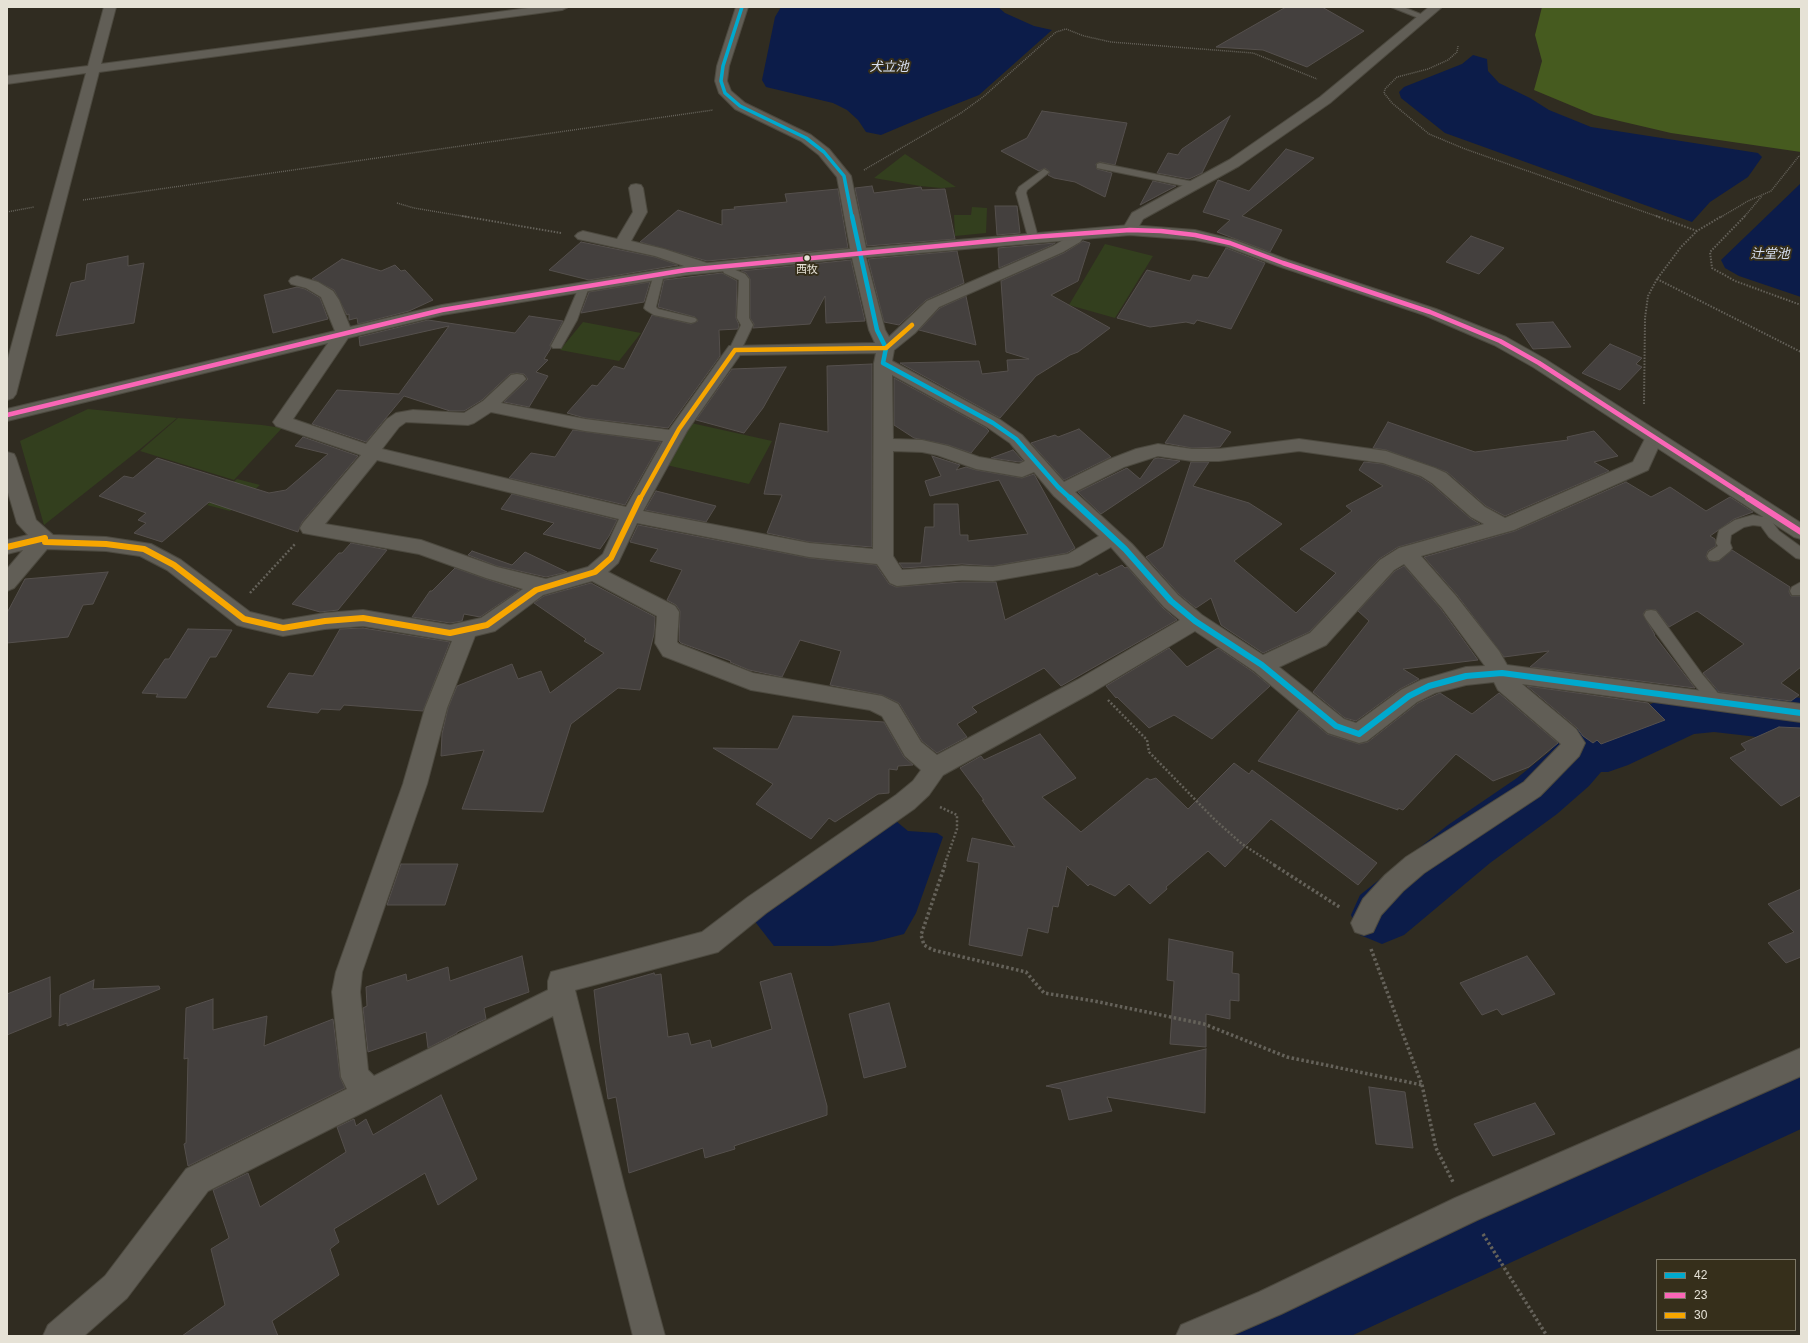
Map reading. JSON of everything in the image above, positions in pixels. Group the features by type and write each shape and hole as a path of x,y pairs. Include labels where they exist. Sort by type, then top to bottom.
{"street":[{"path":"7,394 110,7"},
{"path":"7,80 562,7"},
{"path":"742,7 723,66 721,81 725,92 740,106 806,138 824,152 844,176 859,253 884,356 883,557 897,578 962,573 994,574 1073,560 1113,537"},
{"path":"1130,230 1137,216 1234,164 1319,104 1436,7"},
{"path":"622,243 640,212 636,188"},
{"path":"7,415 344,332 442,310 659,274 706,268 1033,236 1130,230 1195,235 1230,243 1283,263 1430,312 1506,344 1539,363 1648,433 1770,518 1801,532"},
{"path":"884,356 933,304 1058,249 1075,239 1079,233"},
{"path":"583,236 659,252 706,268"},
{"path":"297,281 312,285 327,294 331,300 344,332"},
{"path":"344,332 282,422 371,452 632,515 810,550 883,557"},
{"path":"7,458 27,523 45,538 45,542 106,544 144,550 174,565 244,619 283,628 325,620 363,618 450,633 487,625 536,590 595,572 611,558 632,515 674,437 735,350 884,356 993,423 1016,439 1061,491 1113,537 1171,601 1195,621 1262,665 1336,726 1359,734 1409,696 1429,686 1466,676 1499,673 1801,713"},
{"path":"517,379 489,405 468,419 414,416 402,417 393,423 310,528 421,547 493,573 546,587"},
{"path":"489,405 499,409 585,425 674,437"},
{"path":"1262,665 1318,639 1387,565 1406,553 1503,526 1641,466 1648,433"},
{"path":"884,444 928,447 941,450 976,463 1022,471 1036,463"},
{"path":"1061,491 1116,463 1143,453 1158,450 1192,455 1219,455 1299,445 1386,457 1428,472 1439,478 1478,512 1503,526"},
{"path":"7,547 45,538"},
{"path":"7,583 45,538"},
{"path":"1364,923 1372,907 1394,883 1415,865 1532,789 1571,749 1573,743 1568,736 1506,684 1491,657 1449,602 1406,553"},
{"path":"595,572 601,577 668,612 666,643 671,650 751,681 874,702 890,710 913,749 936,768"},
{"path":"649,1336 610,1190 562,997 561,981 709,942 757,905 905,802 914,794 936,768 1091,683 1195,621"},
{"path":"371,1092 355,1077 346,992 349,972 415,784 436,708 467,630"},
{"path":"59,1336 116,1287 197,1180 562,997"},
{"path":"1192,1336 1270,1303 1466,1209 1801,1062"}],"lane":[{"path":"1394,7 1424,17"},
{"path":"1100,166 1194,185"},
{"path":"1033,236 1021,193 1022,189 1044,172"},
{"path":"726,266 728,271 741,276 744,279 743,318 747,325 735,350"},
{"path":"659,274 650,308 654,312 691,320"},
{"path":"557,346 571,320 584,287"},
{"path":"1714,556 1725,548 1722,543 1724,533 1753,520 1770,518 1774,534 1801,554"},
{"path":"1651,615 1697,678 1717,702"}],"path":[{"path":"844,176 865,170 889,154 961,112 1004,79 1056,32 1066,29 1084,36 1110,42 1253,53 1302,74 1340,87"},
{"path":"1458,46 1458,50 1453,56 1428,69 1397,77 1385,88 1384,93 1392,103 1429,134 1464,149 1540,174 1697,231"},
{"path":"57,204 740,106"},
{"path":"1648,433 1645,318 1648,296 1657,279 1681,247 1697,231 1771,191 1799,156 1801,156"},
{"path":"1762,195 1756,205 1710,252 1712,268 1735,281 1801,305"},
{"path":"397,203 583,236"},
{"path":"1657,279 1801,352"},
{"path":"227,606 253,591 310,528"},
{"path":"1091,683 1147,740 1149,752 1215,820 1242,844 1334,901 1352,917 1364,923 1370,946 1422,1085 1436,1148 1466,1209 1547,1336"},
{"path":"914,794 957,816 957,829 921,935 924,944 933,950 1026,972 1044,993 1094,1001 1204,1024 1287,1057 1422,1085"}],"green space":[{"path":"1542,7 1801,7 1801,152 1671,133 1594,115 1534,90 1542,61 1535,35"},
{"path":"905,154 956,187 941,188 920,186 874,178"},
{"path":"972,207 987,208 986,233 955,236 954,215 971,215"},
{"path":"1105,244 1153,256 1115,318 1069,305"},
{"path":"583,322 641,333 619,361 560,350"},
{"path":"88,409 177,418 44,525 20,441"},
{"path":"178,418 282,428 234,480 140,451"},
{"path":"691,423 772,441 749,484 662,464"},
{"path":"237,479 260,485 230,511 207,505"}],"water":[{"name":"犬立池","path":"781,7 998,7 1005,13 1034,26 1052,30 979,95 881,135 866,132 858,120 847,110 833,103 766,87 762,80 775,17"},
{"path":"1473,55 1487,59 1488,71 1499,83 1530,98 1549,110 1591,127 1758,153 1762,157 1748,177 1710,202 1692,222 1445,133 1401,98 1399,92 1404,87 1462,64"},
{"name":"辻堂池","path":"1801,183 1801,297 1739,276 1725,268 1721,260"},
{"path":"896,821 908,831 937,833 943,837 916,913 904,934 873,942 832,946 774,946 753,919"}],"building":[{"path":"1286,7 1322,7 1364,31 1307,67 1263,50 1216,47"},
{"path":"1042,111 1127,123 1115,165 1100,162 1096,164 1097,169 1112,173 1105,197 1075,182 1054,178 1048,175 1050,172 1045,168 1039,171 1001,151 1027,138"},
{"path":"1230,116 1202,173 1189,179 1157,173 1168,153 1178,155 1182,149"},
{"path":"1286,149 1314,158 1242,216 1282,230 1270,252 1217,232 1230,220 1203,212 1218,180 1249,191"},
{"path":"1153,181 1176,186 1140,205"},
{"path":"872,186 874,193 921,187 922,190 945,189 955,239 867,246 855,188"},
{"path":"838,189 848,248 707,261 640,242 678,210 722,225 722,210 735,209 734,207 787,202 785,194"},
{"path":"995,206 1017,206 1020,233 997,235"},
{"path":"1471,236 1504,248 1479,274 1446,262"},
{"path":"1083,241 1090,243 1078,281 1051,295 1110,328 1078,352 1070,355 1036,376 1000,418 900,363 979,361 982,374 1008,371 1007,360 1029,359 1006,352 1001,281 1064,253"},
{"path":"581,242 655,257 678,265 589,280 549,270"},
{"path":"1055,243 1052,245 999,268 998,248"},
{"path":"1226,248 1265,263 1231,329 1197,320 1194,324 1186,322 1150,327 1117,318 1147,270 1190,281 1193,275 1208,278"},
{"path":"957,251 964,283 926,300 899,325 884,322 868,259"},
{"path":"128,256 128,266 144,263 134,323 56,336 71,283 85,280 87,264"},
{"path":"342,259 381,271 395,265 401,271 405,270 433,300 409,311 358,324 357,318 349,320 349,314 347,315 334,290 312,279"},
{"path":"851,260 865,321 826,323 825,296 810,324 753,328 754,324 750,318 750,279 746,273 741,271"},
{"path":"722,273 737,281 736,318 739,325 738,329 719,330 720,356 668,428 585,418 567,413 592,385 597,386 614,366 624,369 652,315 691,324 698,321 695,317 658,307 664,280"},
{"path":"650,282 644,302 581,313 589,292"},
{"path":"297,287 305,289 320,298 328,319 273,333 264,295"},
{"path":"966,296 976,345 919,330 940,308"},
{"path":"529,316 563,321 550,345 551,348 544,359 548,360 536,372 548,376 529,407 504,402 528,379 524,374 517,373 510,374 482,400 464,411 450,411 404,396 366,442 312,424 337,390 399,394 449,326 360,346 359,337 428,320 515,333"},
{"path":"1553,322 1571,347 1533,349 1516,324"},
{"path":"1610,344 1642,358 1636,364 1642,367 1620,390 1582,373"},
{"path":"872,364 872,547 809,542 767,533 782,495 764,494 780,423 828,432 827,366"},
{"path":"786,367 763,408 744,433 696,420 732,369"},
{"path":"894,378 989,431 971,453 948,445 914,438 894,425"},
{"path":"1184,415 1231,432 1220,447 1192,448 1165,443"},
{"path":"1388,422 1475,452 1568,440 1567,437 1594,431 1618,456 1594,462 1609,471 1505,516 1486,506 1447,472 1386,450 1373,448"},
{"path":"1079,429 1111,457 1064,480 1031,443 1055,435 1058,437"},
{"path":"573,430 661,442 625,505 509,478 531,453 555,457"},
{"path":"303,437 358,456 302,522 298,532 209,502 162,542 134,533 146,523 138,520 146,513 99,496 124,476 133,478 157,458 269,493 286,490 328,454 295,446"},
{"path":"1013,450 1023,461 1019,462 991,458"},
{"path":"932,456 960,465 956,470 966,467 1022,478 1034,474 1075,548 1067,553 993,566 962,564 903,568 899,563 921,563 925,527 934,527 934,504 958,504 960,535 968,535 968,541 1028,534 999,480 930,496 925,481 941,476"},
{"path":"1158,458 1180,461 1101,514 1078,492 1127,468 1140,479 1154,459"},
{"path":"1191,462 1209,462 1193,486 1249,503 1282,524 1234,561 1296,613 1336,573 1300,549 1352,511 1346,506 1383,486 1359,470 1364,462 1383,464 1420,477 1431,484 1470,518 1480,524 1398,547 1379,559 1309,632 1263,653 1221,625 1211,598 1196,608 1179,594 1146,557 1163,547"},
{"path":"1626,482 1651,497 1670,487 1706,511 1730,497 1753,512 1734,519 1710,536 1715,539 1716,546 1708,551 1706,557 1709,561 1719,561 1732,550 1790,587 1789,592 1791,596 1801,596 1801,667 1781,683 1799,695 1791,701 1719,692 1703,673 1744,644 1697,611 1669,627 1656,610 1646,610 1643,614 1654,635 1695,688 1530,667 1549,651 1504,657 1457,595 1424,557 1515,531"},
{"path":"656,491 716,506 706,522 645,510"},
{"path":"512,494 617,520 600,549 543,534 554,523 501,509"},
{"path":"638,525 809,558 876,565 889,584 896,587 962,582 996,582 1005,620 1097,573 1099,576 1122,565 1125,568 1127,567 1163,608 1177,620 1061,686 1044,668 972,707 977,712 957,724 967,737 937,753 922,741 899,703 882,695 830,685 841,651 800,640 782,677 749,670 730,662 731,661 681,643 679,641 680,611 676,605 667,600 682,570 650,561 658,549 630,542"},
{"path":"351,543 387,550 338,610 320,612 292,604 339,553 342,553"},
{"path":"472,551 512,565 525,552 567,572 546,577 497,566 468,555"},
{"path":"1404,566 1441,609 1478,660 1403,669 1419,679 1400,689 1356,721 1345,718 1313,692 1369,621 1358,611 1395,571"},
{"path":"455,568 520,590 480,617 464,614 462,621 450,623 412,617 430,591 432,591"},
{"path":"108,572 93,604 83,605 68,637 7,643 7,613 25,579"},
{"path":"591,583 655,617 654,634 640,690 618,688 571,724 543,812 462,809 484,750 441,756 442,734 448,708 457,686 512,664 518,679 541,671 550,693 604,653 584,641 586,639 534,603 544,596"},
{"path":"363,628 450,642 423,711 344,705 340,710 321,709 318,713 267,707 289,673 313,676 340,629"},
{"path":"188,629 232,630 216,657 210,657 186,698 156,697 158,694 142,693 165,659 169,659"},
{"path":"1169,648 1187,667 1218,648 1253,672 1270,686 1212,739 1174,715 1149,728 1117,697 1116,698 1106,686"},
{"path":"1527,686 1648,703 1665,720 1601,744 1597,740 1593,743 1583,736 1577,728"},
{"path":"1440,693 1472,714 1499,693 1558,743 1529,767 1493,781 1456,754 1403,810 1398,808 1398,810 1258,761 1299,710 1327,734 1359,744 1368,742 1418,703"},
{"path":"793,716 884,722 904,757 913,765 898,766 897,770 889,769 889,793 878,794 835,822 829,818 811,839 756,804 773,784 713,748 778,749"},
{"path":"1779,727 1801,728 1801,795 1781,806 1730,758 1746,750 1741,744"},
{"path":"1040,734 1076,778 1042,797 1081,832 1147,778 1150,780 1156,778 1188,809 1234,763 1249,774 1252,770 1377,863 1358,885 1271,819 1225,867 1208,851 1166,887 1167,889 1150,904 1129,884 1115,896 1090,884 1088,886 1067,866 1058,907 1053,906 1048,933 1028,928 1022,956 969,945 979,863 967,861 972,838 1015,847 982,800 984,800 960,768 981,756 984,760"},
{"path":"401,864 458,864 445,905 387,905"},
{"path":"1801,889 1801,957 1786,963 1768,943 1794,932 1768,904"},
{"path":"1169,939 1233,952 1232,973 1239,974 1239,1001 1230,1000 1230,1019 1206,1014 1206,1047 1170,1044 1174,981 1167,980"},
{"path":"522,956 529,992 484,1008 486,1019 457,1032 428,1048 426,1032 368,1052 363,1008 367,1006 366,987 406,974 407,981 448,967 450,981"},
{"path":"1527,956 1555,994 1502,1015 1497,1009 1482,1015 1460,983"},
{"path":"654,973 655,975 661,974 668,1037 688,1033 691,1045 710,1040 712,1048 772,1029 760,982 791,973 827,1106 827,1115 734,1146 735,1149 705,1158 703,1148 629,1173 616,1097 608,1099 594,990"},
{"path":"50,977 51,1017 7,1035 7,994"},
{"path":"94,980 93,989 159,986 160,989 67,1026 67,1023 59,1026 60,995"},
{"path":"213,999 213,1030 267,1016 264,1046 333,1019 340,1077 345,1088 188,1166 184,1144 186,1143 188,1058 184,1059 186,1008"},
{"path":"889,1003 906,1067 864,1078 849,1014"},
{"path":"1206,1049 1205,1113 1107,1097 1112,1111 1069,1120 1061,1089 1046,1086"},
{"path":"1369,1087 1405,1092 1413,1148 1376,1144"},
{"path":"441,1095 477,1179 438,1205 425,1173 334,1229 339,1242 330,1249 339,1275 272,1321 278,1336 182,1336 225,1305 211,1249 229,1238 213,1190 248,1173 260,1207 346,1152 337,1127 354,1119 356,1126 366,1119 373,1135"},
{"path":"1535,1103 1555,1134 1493,1156 1474,1124"}],"waterway":[{"path":"1382,915 1469,844 1537,796 1569,769 1587,748 1608,749 1687,712 1714,710 1801,720"},
{"path":"1263,1336 1801,1093"}],"transit line":[{"name":"42","path":"742,7 723,66 721,81 725,93 740,106 806,138 824,152 844,176 859,253 877,330 886,348 883,363 993,423 1016,439 1058,487 1125,549 1171,601 1195,621 1262,665 1336,726 1359,734 1409,696 1429,686 1466,676 1502,673 1801,713"},
{"name":"23","path":"7,415 442,310 686,270 1033,237 1130,230 1161,231 1195,235 1230,243 1283,263 1430,312 1500,341 1539,363 1801,532"},
{"name":"30","path":"7,547 45,538 45,542 106,544 144,549 174,565 244,619 283,628 325,621 363,618 450,633 487,625 536,590 595,572 611,558 631,515 679,429 735,350 886,348 912,325"}],"place":[{"name":"西牧","path":"807,258"}]}
